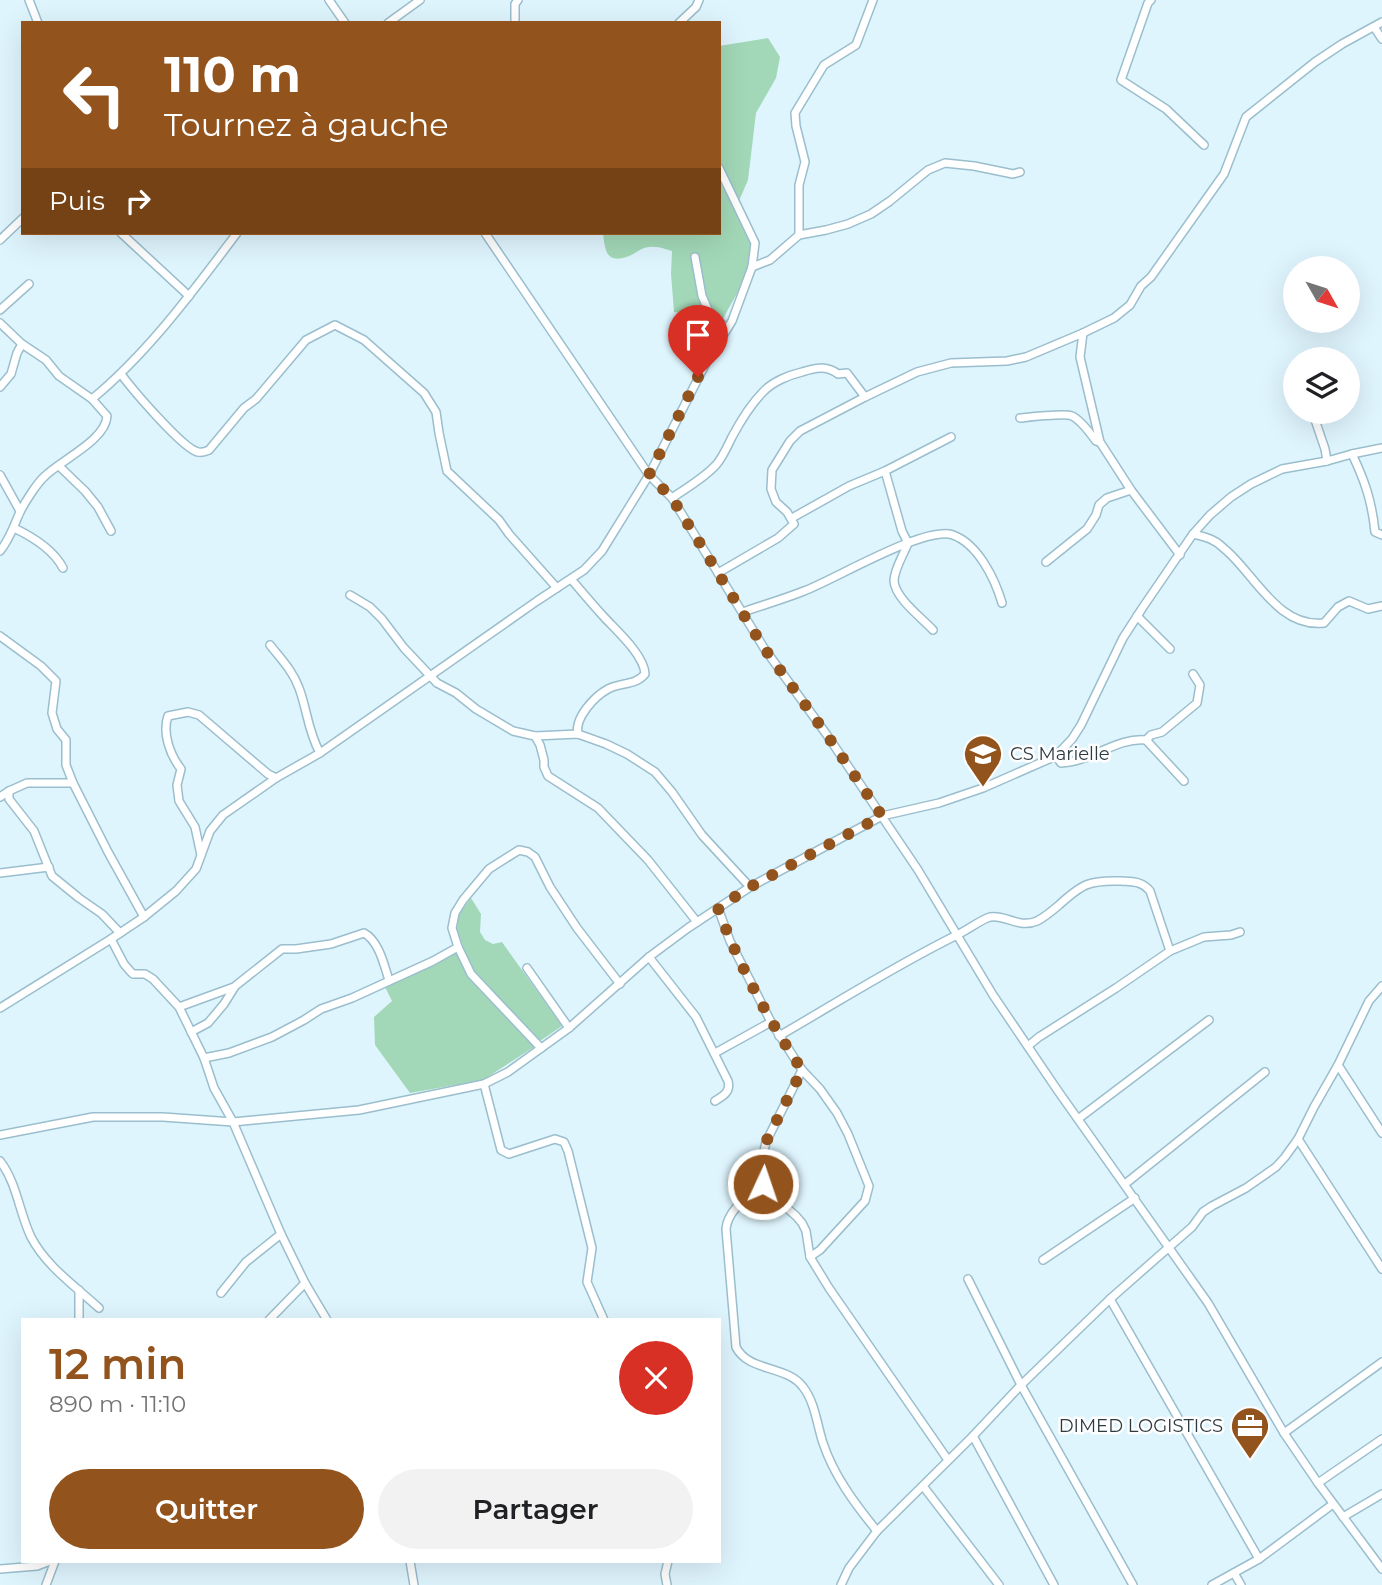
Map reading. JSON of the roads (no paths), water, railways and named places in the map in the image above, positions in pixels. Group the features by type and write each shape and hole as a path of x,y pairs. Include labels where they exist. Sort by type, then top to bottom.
{"street":[{"path":"29,0 37,21"},
{"path":"329,0 344,21"},
{"path":"391,21 420,0"},
{"path":"515,21 515,4 518,0"},
{"path":"681,21 696,7 699,0"},
{"path":"799,234 799,185 805,162 796,126 796,113 824,65 856,45 873,0"},
{"path":"1151,0 1121,80 1166,109 1204,145"},
{"path":"718,573 778,538 794,524 792,518 776,502 771,489 772,470 790,441 800,432 918,372 951,363 1007,361 1026,357 1114,318 1130,305 1141,286 1175,244 1224,174 1246,117 1315,62 1382,22"},
{"path":"1374,27 1382,39"},
{"path":"752,267 770,260 799,234 848,224 871,214 928,170 945,163 1013,174 1020,172"},
{"path":"0,1008 111,939 176,891 196,869 210,831 223,815 276,778 320,753 584,570 602,551 649,475 706,363 732,321 752,267 755,243 721,172"},
{"path":"0,240 21,220"},
{"path":"123,235 190,296"},
{"path":"92,398 121,374 190,296 236,235"},
{"path":"486,235 649,475 672,498 764,648 835,746 918,870 993,995 1208,1303 1284,1433 1333,1504 1381,1565"},
{"path":"695,257 702,296 709,312 727,329"},
{"path":"0,310 29,284"},
{"path":"0,323 22,345 46,360 59,376 92,398 107,416 107,422 93,439 46,475 20,511 14,528 0,551"},
{"path":"121,374 145,404 185,444 195,452 202,452 209,450 244,408 256,400 306,340 335,325 364,340 424,393 436,412 447,471 499,520 557,588"},
{"path":"1083,333 1080,357 1100,442 1131,491 1180,555"},
{"path":"0,387 11,374 22,345"},
{"path":"672,498 714,467 750,409 771,385 796,373 816,368 831,369 838,374 847,373 865,397"},
{"path":"1020,418 1064,414 1075,416 1096,441 1100,442"},
{"path":"1316,424 1326,461"},
{"path":"792,518 849,486 951,438"},
{"path":"0,1135 93,1117 163,1116 233,1122 359,1110 484,1084 508,1072 569,1028 649,957 750,887 882,816 939,803 983,788 1056,756 1081,725 1114,655 1137,616 1193,534 1210,515 1251,484 1282,469 1382,448"},
{"path":"1352,454 1365,480 1375,532 1382,535"},
{"path":"59,466 98,507 111,531"},
{"path":"885,471 908,543 894,582 902,599 933,631"},
{"path":"0,475 20,511"},
{"path":"1046,562 1087,529 1099,505 1107,498 1131,491"},
{"path":"14,528 34,538 63,568"},
{"path":"743,612 804,591 908,543 932,535 951,534 967,543 982,561 1002,603"},
{"path":"1193,534 1215,541 1235,559 1260,590 1301,621 1324,623 1338,607 1349,601 1368,609 1382,606"},
{"path":"571,579 629,642 645,667 645,674 641,679 607,690 592,703 578,723 578,734"},
{"path":"350,595 370,607 382,619 404,648 437,683 513,731 535,736 578,734 627,754 655,772 702,835 750,887"},
{"path":"1137,616 1170,649"},
{"path":"0,636 41,666 56,681 52,713 57,729 66,740 66,765 108,852 144,917"},
{"path":"0,644 9,642"},
{"path":"270,645 293,674 310,731 320,753"},
{"path":"1146,740 1151,735 1163,733 1197,703 1200,685 1193,674"},
{"path":"201,856 195,827 179,801 177,785 181,769 173,759 168,741 165,723 168,716 188,712 199,715 276,778"},
{"path":"535,736 548,776 598,808 648,860 697,922"},
{"path":"1056,756 1061,763 1074,763 1115,746 1137,739 1146,740 1184,781"},
{"path":"0,797 27,783 73,783"},
{"path":"9,791 9,799 34,831 52,876 102,914 120,933"},
{"path":"541,1048 471,974 457,947 452,928 455,913 489,869 519,850 528,852 535,858 577,928 620,984"},
{"path":"0,873 48,867"},
{"path":"779,1036 896,966 989,917 1028,924 1048,914 1079,887 1088,883 1104,880 1133,882 1140,883 1150,891 1170,951"},
{"path":"718,908 730,941 771,1022 802,1070 837,1113 869,1186 865,1201 820,1250 810,1257"},
{"path":"1028,1046 1170,951 1204,937 1240,932"},
{"path":"179,1006 234,987 282,949 296,950 331,944 364,933 373,940 389,980"},
{"path":"111,939 124,964 133,974 145,974 153,979 179,1006 281,1234 326,1318"},
{"path":"204,1058 229,1053 272,1037 321,1009 352,998 433,961 457,947"},
{"path":"649,957 696,1017 715,1053 730,1086 727,1092 715,1101"},
{"path":"527,968 569,1028"},
{"path":"841,1585 849,1568 877,1531 1110,1299 1169,1249 1212,1206 1246,1188 1276,1167 1298,1139 1369,1001 1382,986"},
{"path":"191,1032 208,1023 234,987"},
{"path":"1078,1119 1209,1020"},
{"path":"715,1053 771,1022"},
{"path":"1338,1065 1382,1133"},
{"path":"802,1070 766,1142 760,1168 763,1184 802,1223 810,1257 948,1460"},
{"path":"1125,1184 1265,1072"},
{"path":"484,1084 504,1153 509,1154 555,1139 564,1142 592,1248 586,1274 587,1282 603,1318"},
{"path":"1298,1139 1382,1269"},
{"path":"0,1161 9,1173 30,1235 43,1256 99,1308"},
{"path":"763,1184 733,1211 727,1220 736,1347 743,1358 792,1377 805,1389 832,1465 860,1510 877,1531"},
{"path":"1043,1260 1135,1198"},
{"path":"221,1293 246,1262 281,1234"},
{"path":"968,1279 1021,1385 1133,1585"},
{"path":"271,1318 305,1283"},
{"path":"79,1290 79,1318"},
{"path":"1110,1299 1259,1559"},
{"path":"1284,1433 1382,1362"},
{"path":"973,1436 1054,1585"},
{"path":"1318,1483 1382,1439"},
{"path":"923,1486 999,1585"},
{"path":"1343,1517 1382,1494"},
{"path":"1212,1585 1259,1559 1333,1504"},
{"path":"0,1569 46,1563"},
{"path":"46,1585 52,1563"},
{"path":"410,1563 414,1585"},
{"path":"667,1585 665,1574 668,1563"},
{"path":"1234,1573 1241,1585"}],"place":[{"name":"CS Marielle","path":"983,788"},
{"name":"DIMED LOGISTICS","path":"1250,1460"}]}
